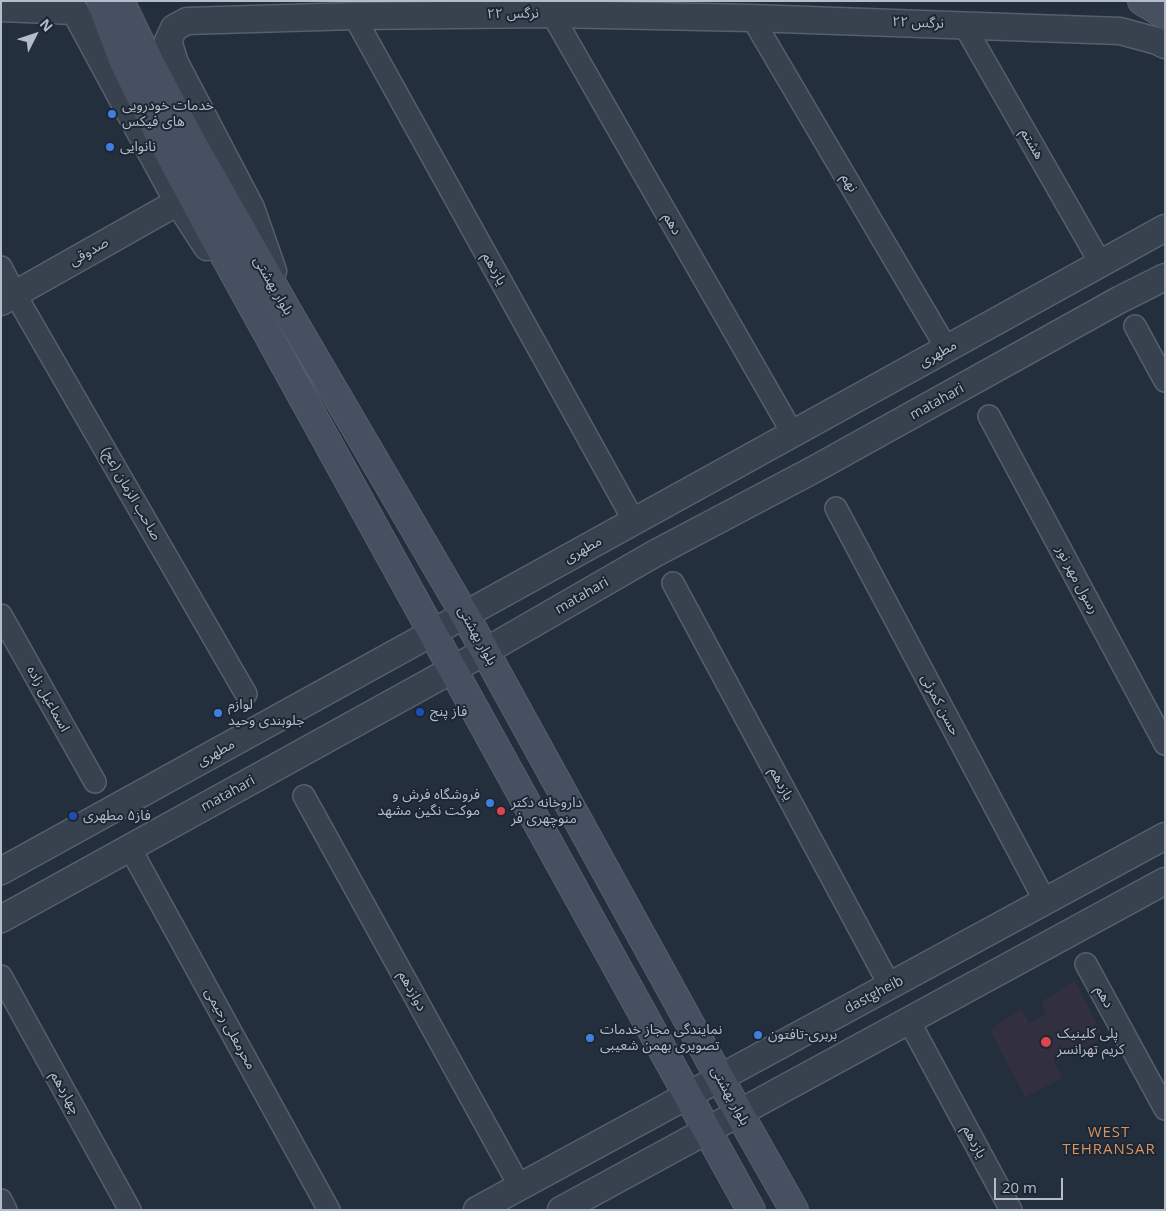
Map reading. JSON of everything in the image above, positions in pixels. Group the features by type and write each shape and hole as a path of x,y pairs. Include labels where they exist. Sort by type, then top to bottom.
{"main road":[{"name":"بلوار بهشتی","path":"101,1 124,62 159,134 207,224 751,1210"},
{"name":"بلوار بهشتی","path":"120,1 192,143 289,314 486,651 794,1210"},
{"path":"1142,1 1165,15"}],"street":[{"path":"1,8 75,11 178,202 291,376"},
{"name":"نرگس ۲۲","path":"289,314 251,208 175,62 168,41 174,28 187,20 552,14 752,18 1120,31 1157,41 1165,46"},
{"name":"دهم","path":"552,14 793,434"},
{"name":"یازدهم","path":"354,16 634,522"},
{"name":"نهم","path":"752,18 947,349"},
{"name":"هشتم","path":"964,25 1100,264"},
{"name":"صدوقی","path":"8,298 178,202"},
{"name":"مطهری","path":"1,871 1165,228"},
{"name":"صاحب الزمان (عج)","path":"1,268 8,298 246,694"},
{"name":"matahari","path":"1,919 486,651 654,554 813,470 1119,300 1165,277"},
{"path":"1135,326 1165,381"},
{"name":"رسول مهر نور","path":"989,416 1165,744"},
{"name":"حسن کمرئی","path":"836,508 1045,902"},
{"name":"یازدهم","path":"673,583 890,986"},
{"name":"اسماعیل زاده","path":"1,615 95,782"},
{"name":"دوازدهم","path":"304,796 520,1187"},
{"name":"dastgheib","path":"478,1210 1165,836"},
{"name":"محرمعلی رحیمی","path":"130,848 329,1210"},
{"path":"561,1210 1165,881"},
{"name":"دهم","path":"1086,964 1165,1109"},
{"name":"چهاردهم","path":"1,976 130,1210"},
{"name":"یازدهم","path":"909,1020 1011,1210"},
{"path":"1,1200 6,1210"}],"shaded area":[{"name":"پلی کلینیک کریم تهرانسر","path":"1075,980 1103,1037 1074,1056 1070,1048 1053,1059 1062,1078 1025,1097 990,1030 1022,1008 1029,1023 1045,1015 1041,1002"}],"place":[{"name":"خدمات خودرویی های فیکس","path":"112,114"},
{"name":"نانوایی","path":"110,147"},
{"name":"فاز پنج","path":"420,712"},
{"name":"لوازم جلوبندی وحید","path":"218,713"},
{"name":"فروشگاه فرش و موکت نگین مشهد","path":"490,803"},
{"name":"داروخانه دکتر منوچهری فر","path":"501,811"},
{"name":"فاز۵ مطهری","path":"73,816"},
{"name":"بربری-تافتون","path":"758,1035"},
{"name":"نمایندگی مجاز خدمات تصویری بهمن شعیبی","path":"590,1038"},
{"name":"پلی کلینیک کریم تهرانسر","path":"1046,1042"}],"district":[{"name":"WEST TEHRANSAR","path":"1109,1142"}]}
